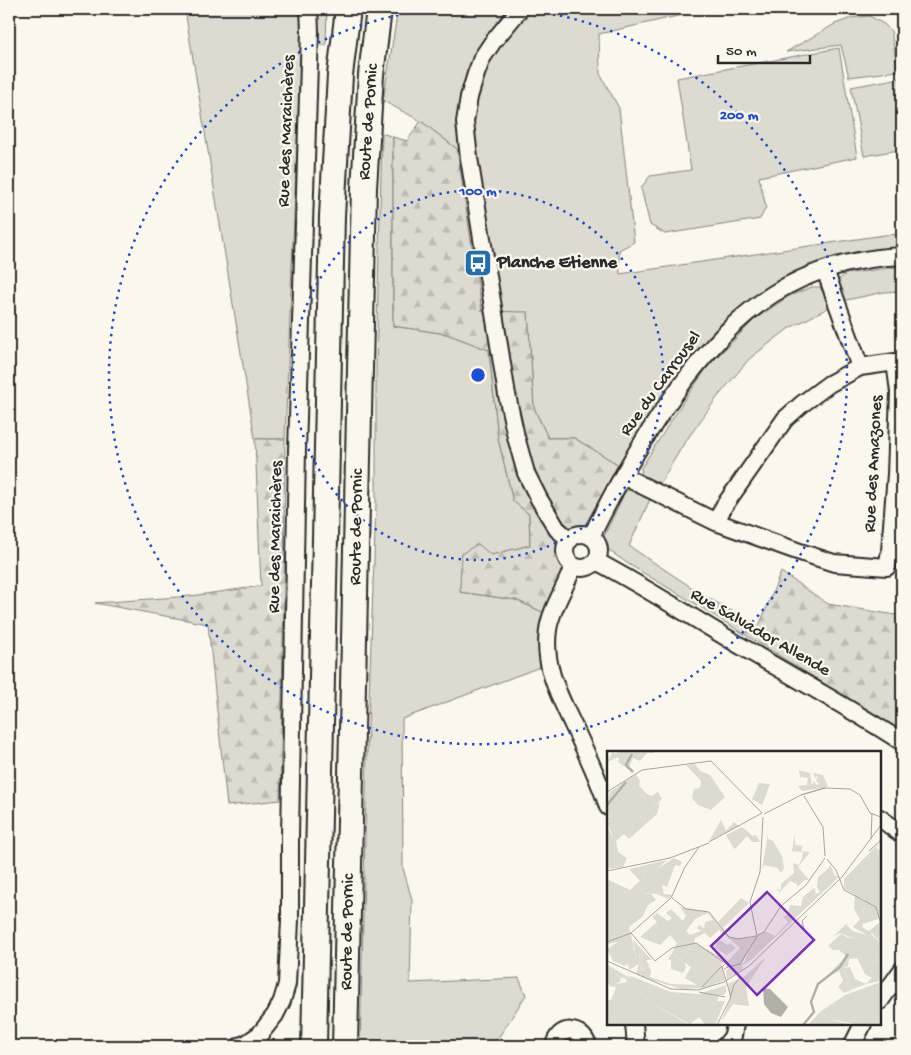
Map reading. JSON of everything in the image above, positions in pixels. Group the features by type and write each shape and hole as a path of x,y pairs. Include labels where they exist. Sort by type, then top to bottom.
{"highway":[{"path":"336,9 332,59 340,76"},
{"name":"Route de Pornic","path":"314,1046 332,224 340,76 348,9"},
{"name":"Route de Pornic","path":"345,1046 364,188 370,82 380,9"}],"street":[{"name":"Rue des Maraichères","path":"240,1046 260,1034 275,1015 287,984 297,450 310,31 309,9"},
{"path":"520,9 482,58 469,97 465,122 469,158 507,394 516,437 526,473 539,499 557,529 570,540"},
{"path":"500,33 523,12 530,9"},
{"name":"Rue du Carrousel","path":"591,537 623,476 680,385 724,333 740,318 773,294 825,270 855,262 902,256"},
{"path":"825,270 860,367"},
{"name":"Rue des Amazones","path":"623,476 716,522 834,563 895,567 890,551 896,474 898,362 860,367 829,384 802,404 785,419 724,506 716,522"},
{"path":"577,535 591,537 599,550 596,561 588,567 573,566 566,554 567,544 577,535"},
{"name":"Rue Salvador Allende","path":"596,561 816,689 902,742"},
{"path":"573,566 552,615 548,629 547,651 555,688 583,746 607,805"},
{"path":"881,819 902,834"},
{"path":"881,1000 902,970"},
{"path":"634,1025 636,1046"},
{"path":"725,1046 733,1036 735,1025"},
{"path":"852,1046 862,1025"},
{"path":"554,1046 554,1043 563,1032 570,1031 582,1034 588,1046"}],"green space":[{"path":"181,9 327,9 326,45 301,44 285,439 255,439 186,16"},
{"path":"398,9 526,9 535,16 551,10 708,9 599,34 600,74 619,108 634,242 619,250 620,274 884,235 902,234 902,250 864,252 797,273 753,298 725,321 685,366 636,436 619,465 574,438 548,438 534,408 528,313 482,312 457,149 421,121 383,101"},
{"path":"869,16 884,24 891,31 898,71 849,77 841,45 786,52 835,24 851,18"},
{"path":"839,48 857,157 759,177 766,207 760,219 665,234 650,225 641,188 650,176 691,170 677,78"},
{"path":"900,78 902,90 902,148 864,156 851,87"},
{"path":"421,121 457,149 482,311 528,312 534,408 548,438 574,438 619,465 582,530 547,614 516,600 460,592 461,554 478,544 491,555 530,545 529,514 513,501 498,438 489,350 447,334 393,326 393,137 407,141"},
{"path":"382,133 393,137 393,326 447,334 489,350 498,438 513,501 529,514 530,545 491,555 460,592 516,600 547,614 540,631 540,667 402,719 403,868 412,900 410,983 519,978 526,995 493,1046 360,1046 367,753 376,504 376,368"},
{"path":"902,266 902,291 884,292 842,301 836,285 838,280 846,274"},
{"path":"812,287 820,287 830,307 788,329 749,359 716,399 683,445 658,487 642,478 641,468 709,365 755,319 789,296"},
{"path":"255,439 285,439 280,800 227,806 208,624 95,603 191,596 261,586"},
{"path":"637,488 651,497 629,546 703,595 699,606 630,565 611,552 604,543 603,538 625,492"},
{"path":"781,572 828,604 902,616 902,732 699,606 703,595 759,626"}],"place":[{"name":"Planche Etienne","path":"478,263"}]}
